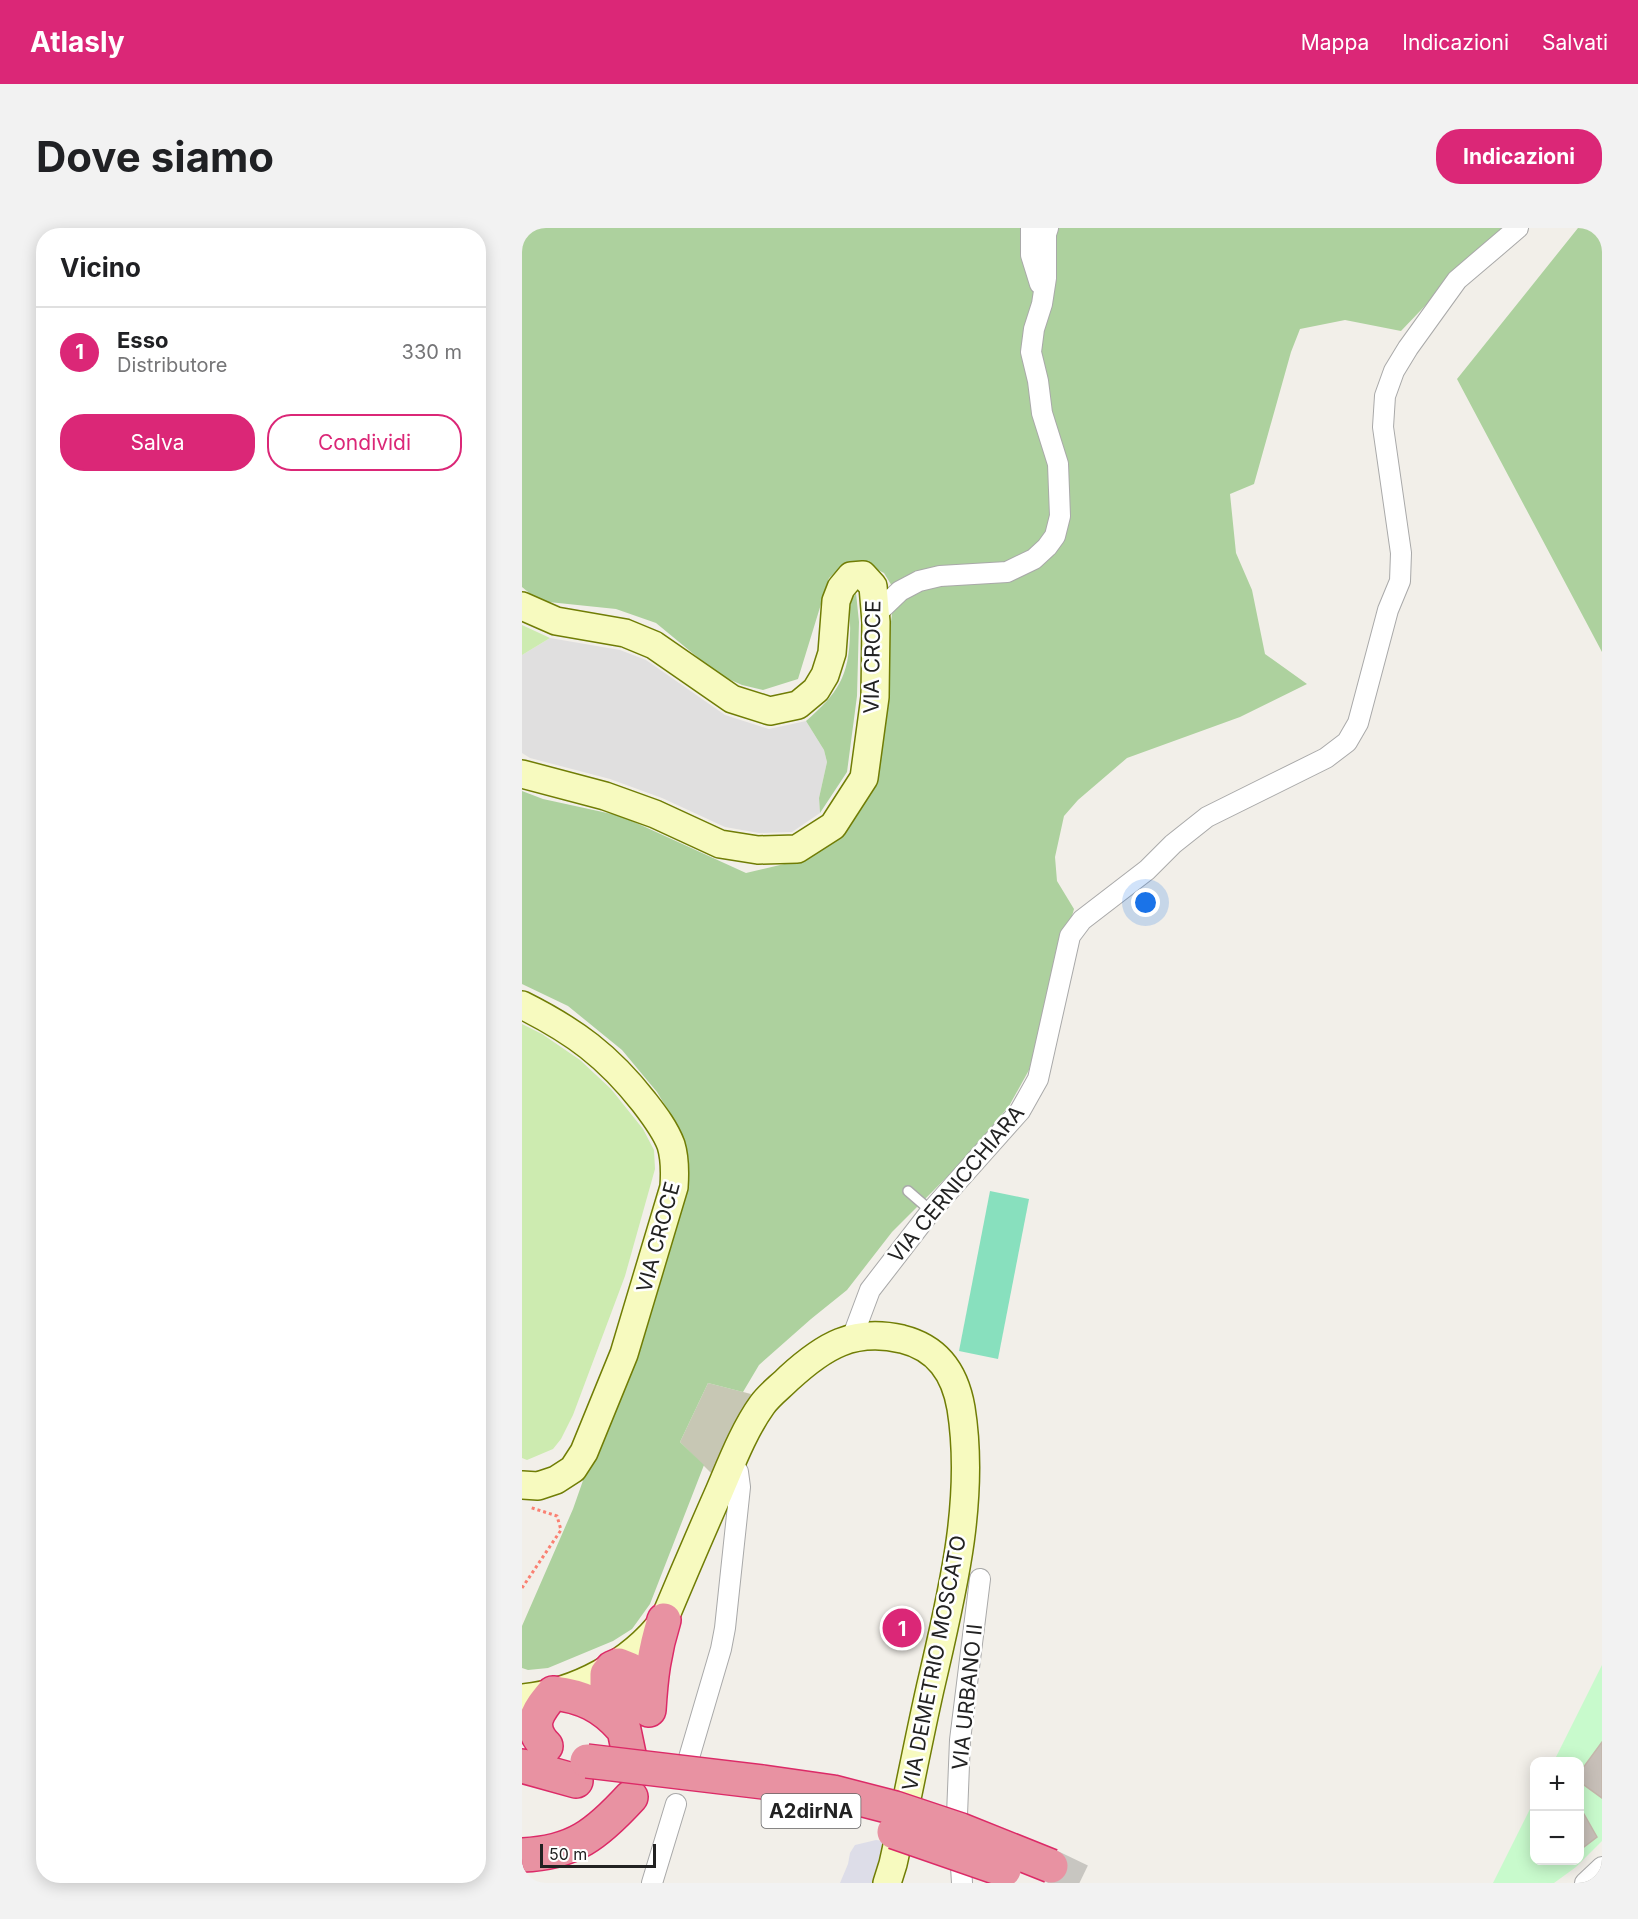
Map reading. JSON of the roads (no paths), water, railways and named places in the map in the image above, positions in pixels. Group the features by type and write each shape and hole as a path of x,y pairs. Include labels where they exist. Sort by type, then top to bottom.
{"highway":[{"path":"633,1747 649,1709 652,1664 664,1620"},
{"path":"633,1747 606,1678 609,1671 616,1665 623,1665 629,1669 649,1709"},
{"path":"522,1777 547,1780 553,1760 537,1735 535,1724 541,1708 538,1695 588,1700 606,1711 633,1747"},
{"path":"522,1718 530,1735 553,1760"},
{"name":"A2dirNA","path":"553,1760 763,1782 833,1792 896,1808 961,1830 1043,1875"},
{"path":"522,1855 562,1850 581,1841 596,1831 625,1800"}],"street":[{"path":"1031,228 1031,255 1044,293"},
{"path":"876,614 900,591 919,581 940,576 1006,573 1034,559 1047,547 1054,536 1060,516 1058,464 1042,413 1031,352 1034,328 1044,293 1048,228"},
{"name":"VIA CERNICCHIARA","path":"852,1338 870,1290 931,1211 1020,1112 1038,1079 1070,936 1082,920 1147,870 1173,844 1207,817 1326,758 1347,741 1358,723 1388,610 1400,581 1401,553 1383,427 1384,396 1394,371 1408,348 1457,280 1518,228"},
{"name":"VIA CROCE","path":"522,606 556,621 625,633 654,645 732,699 770,711 798,705 816,690 825,675 832,652 836,602 841,588 851,576 863,575 873,586 876,614 875,698 864,778 832,826 797,849 758,850 720,844 655,814 605,796 522,774"},
{"name":"VIA CROCE","path":"522,1005 551,1019 591,1046 624,1077 658,1120 671,1146 675,1172 674,1187 624,1354 584,1452 573,1469 556,1480 538,1486 522,1485"},
{"name":"VIA DEMETRIO MOSCATO","path":"852,1338 874,1336 905,1340 928,1350 951,1374 957,1389 963,1432 962,1524 950,1601 887,1883"},
{"path":"538,1695 616,1665 643,1643 664,1620 732,1462 760,1408 795,1372 833,1344 852,1338"},
{"path":"688,1761 726,1628 740,1487 738,1472 732,1462"},
{"name":"VIA URBANO II","path":"957,1815 960,1740 980,1579"},
{"path":"652,1883 676,1804"},
{"path":"1585,1883 1602,1867"}],"lane":[{"path":"908,1191 931,1211"}],"tunnel":[{"path":"1051,1866 1086,1883"}],"place":[{"name":"Esso","path":"902,1628"}]}
